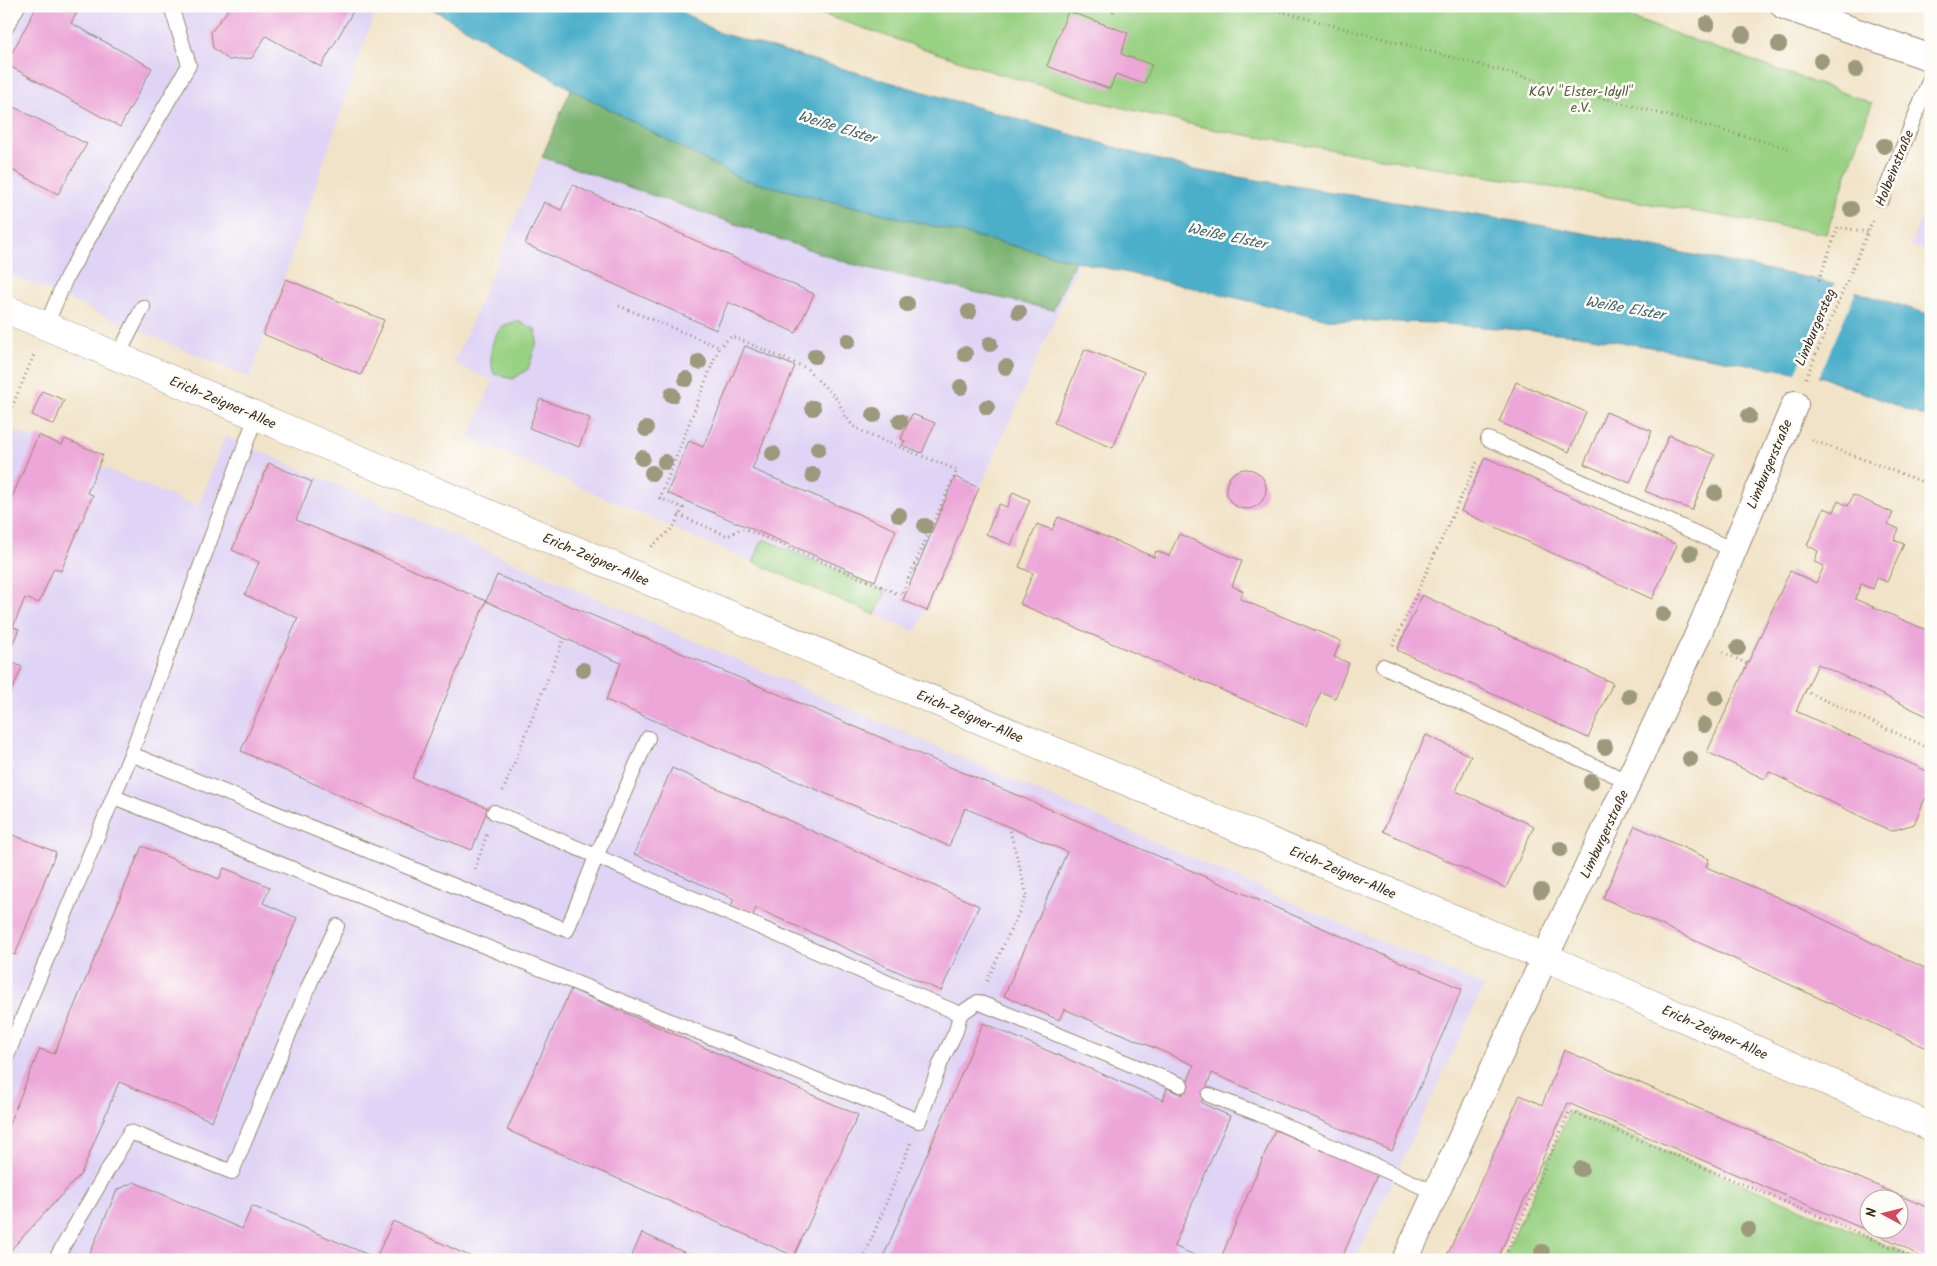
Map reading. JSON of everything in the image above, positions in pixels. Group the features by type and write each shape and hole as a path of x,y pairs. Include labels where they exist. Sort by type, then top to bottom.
{"street":[{"path":"1784,6 1931,58"},
{"name":"Erich-Zeigner-Allee","path":"6,309 256,416 1545,957 1931,1127"},
{"name":"Limburgerstraße","path":"1405,1260 1545,957 1696,640 1795,404"}],"lane":[{"path":"6,28 18,6"},
{"path":"46,326 66,278 189,65 171,6"},
{"name":"Holbeinstraße","path":"1882,199 1931,76"},
{"path":"117,357 143,307"},
{"path":"6,1058 131,754 256,416"},
{"path":"1488,439 1733,550"},
{"path":"1383,666 1629,782"},
{"path":"131,754 467,892 567,930 596,857 648,738"},
{"path":"114,797 919,1121 941,1062 956,1031 960,1014 978,1002 1180,1085"},
{"path":"494,812 960,1014"},
{"path":"55,1260 130,1132 232,1172 313,976 337,926"},
{"path":"1209,1095 1259,1114 1436,1193"}],"path":[{"path":"1113,12 1115,6"},
{"path":"1261,6 1788,148"},
{"name":"Holbeinstraße","path":"1856,260 1882,199"},
{"path":"1819,280 1838,227 1868,232"},
{"name":"Limburgersteg","path":"1795,404 1856,260"},
{"path":"619,306 719,347"},
{"path":"6,421 46,326"},
{"path":"674,528 682,508 660,498 719,347 732,336 806,368 838,400 844,415 854,426 867,434 957,470 901,595 742,528 728,536 680,515"},
{"path":"1784,430 1931,485"},
{"path":"1383,666 1488,439"},
{"path":"467,892 494,812 564,638"},
{"path":"1805,691 1931,750"},
{"path":"978,1002 1028,895 1009,827"},
{"path":"1503,1260 1570,1111 1896,1249 1915,1260"},
{"path":"863,1260 919,1121"}],"shaded area":[{"path":"6,6 377,6 250,378 6,273"},
{"path":"571,89 741,179 1080,262 916,632 700,540 469,438 493,381 454,363"},
{"path":"1931,196 1931,253 1910,245"},
{"path":"16,431 198,507 225,436 1484,986 1355,1260 6,1260 6,822 35,832 6,821 6,455"}],"green space":[{"name":"KGV \"Elster-Idyll\" e.V.","path":"798,6 1597,6 1872,103 1826,234 1211,129 1103,103 996,73"},
{"path":"571,89 741,179 1075,261 1053,310 851,264 542,157"},
{"path":"517,321 535,329 537,342 528,369 513,379 494,374 491,350 492,344 502,327"},
{"path":"763,539 886,591 875,615 753,562"},
{"path":"1570,1111 1860,1234 1860,1238 1870,1238 1896,1249 1915,1260 1503,1260"}],"water":[{"name":"Weiße Elster","path":"427,6 671,6 720,33 1194,170 1563,229 1819,280 1931,315 1931,419 1823,377 1580,335 1435,323 1332,320 1080,262 741,179 571,89"}],"pier":[{"path":"1835,283 1857,289 1818,379 1795,375"}],"building":[{"path":"37,6 81,6 71,23 152,68 120,127 6,64"},
{"path":"223,6 356,6 321,67 266,36 252,58 229,60 213,48 211,32 228,10"},
{"path":"1068,11 1128,33 1121,54 1152,65 1144,84 1116,74 1110,89 1047,66"},
{"path":"6,103 87,144 58,194 6,167"},
{"path":"573,185 814,294 796,333 728,302 716,330 525,244 544,202 561,210"},
{"path":"286,279 384,320 361,375 263,334"},
{"path":"745,346 795,366 752,469 896,530 875,581 667,493 689,441 703,447"},
{"path":"1085,349 1144,372 1113,448 1054,423"},
{"path":"1516,382 1586,412 1569,452 1499,422"},
{"path":"42,391 64,400 54,425 32,415"},
{"path":"540,399 590,418 579,447 529,428"},
{"path":"1606,412 1652,431 1630,483 1584,464"},
{"path":"912,414 935,423 922,453 902,445 905,441 901,439"},
{"path":"38,435 62,445 65,439 103,455 87,493 93,495 61,571 54,568 39,603 25,598 13,627 19,629 6,659 6,512"},
{"path":"1669,435 1715,455 1692,510 1645,491"},
{"path":"1485,457 1677,545 1652,599 1461,511"},
{"path":"269,463 312,482 296,520 486,601 412,778 488,808 472,850 395,820 241,751 298,618 245,595 259,562 232,550"},
{"path":"1250,469 1257,472 1263,478 1266,489 1265,497 1257,506 1250,509 1242,509 1235,506 1227,497 1226,485 1229,478 1238,470"},
{"path":"955,477 979,488 927,611 903,600"},
{"path":"1013,492 1030,500 1011,545 986,534 999,504 1007,507"},
{"path":"1853,495 1893,513 1888,524 1899,529 1894,540 1904,544 1887,582 1877,578 1873,589 1861,584 1855,599 1931,632 1931,718 1818,664 1796,711 1931,773 1931,785 1914,824 1891,831 1769,772 1765,779 1707,752 1790,571 1816,583 1824,566 1814,562 1818,551 1807,545 1824,508 1834,512 1838,501 1848,506"},
{"path":"1058,517 1154,557 1156,551 1169,556 1179,534 1242,561 1232,586 1243,591 1240,599 1341,641 1334,657 1349,663 1335,698 1321,692 1306,726 1020,604 1033,573 1019,567 1037,524 1052,530"},
{"path":"497,575 1080,822 1462,989 1392,1151 1212,1073 1201,1103 1230,1116 1174,1246 1205,1260 882,1260 983,1023 1163,1100 1167,1088 1182,1095 1194,1065 1064,1009 1059,1020 1004,996 1067,852 965,808 949,846 606,700 621,663 486,601"},
{"path":"1422,595 1613,683 1588,738 1397,650"},
{"path":"6,660 22,667 6,704"},
{"path":"1426,735 1471,756 1456,791 1534,826 1506,888 1383,831"},
{"path":"672,768 979,906 941,991 756,908 752,918 730,908 734,899 634,854"},
{"path":"1635,826 1709,859 1706,867 1777,897 1931,971 1931,1050 1603,898"},
{"path":"6,832 56,852 15,955 6,951"},
{"path":"142,846 219,879 224,868 270,887 263,903 297,918 212,1121 119,1082 81,1174 6,1255 6,1131 40,1049 54,1054"},
{"path":"571,989 858,1115 794,1256 507,1130"},
{"path":"1564,1050 1883,1188 1860,1188 1860,1227 1568,1103 1497,1260 1445,1260 1520,1095 1542,1105"},
{"path":"1275,1130 1378,1174 1341,1260 1220,1260"},
{"path":"134,1182 242,1229 252,1206 376,1258 393,1221 478,1260 87,1260 117,1190"},
{"path":"1910,1200 1931,1209 1931,1260 1921,1260 1922,1258 1885,1238 1910,1238"},
{"path":"642,1233 701,1260 630,1260"}]}
